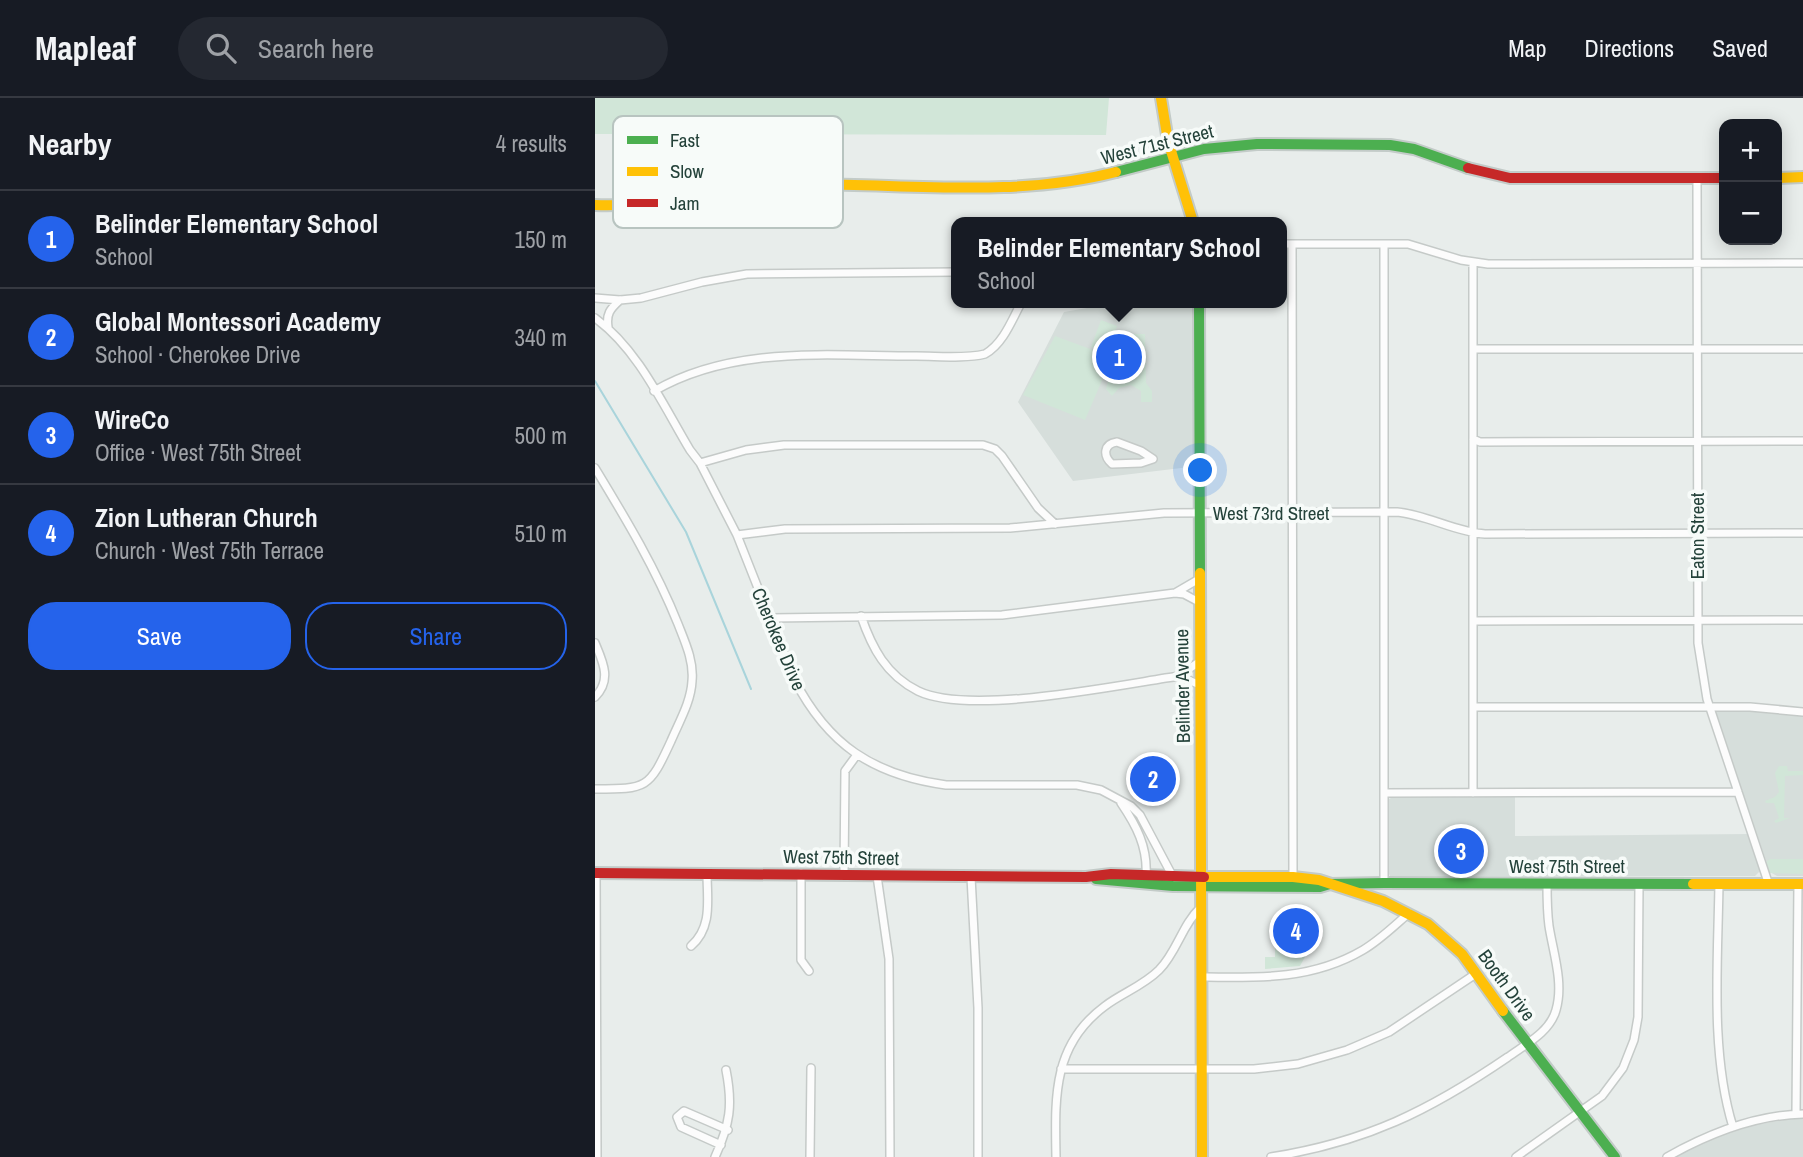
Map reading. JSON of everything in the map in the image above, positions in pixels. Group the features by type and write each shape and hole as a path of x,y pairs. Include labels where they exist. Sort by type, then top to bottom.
{"street":[{"path":"1161,98 1172,156 1191,217"},
{"name":"West 71st Street","path":"843,185 1044,184 1093,178 1172,156 1238,145 1379,145 1414,149 1481,174 1498,177 1719,178"},
{"path":"1782,178 1803,177"},
{"name":"Eaton Street","path":"1697,178 1697,620 1702,674 1710,707 1768,882"},
{"name":"West 71st Street","path":"595,205 613,206"},
{"path":"1287,244 1408,244 1473,262 1803,263"},
{"path":"1291,244 1293,877"},
{"path":"1384,244 1384,883"},
{"path":"1473,262 1473,793"},
{"path":"595,298 620,300 661,294 702,282 747,274 951,272"},
{"path":"608,327 606,317 620,300"},
{"path":"654,391 698,370 761,357 985,354 994,349 1000,341 1018,308"},
{"name":"Belinder Avenue","path":"1199,308 1202,1157"},
{"name":"Cherokee Drive","path":"595,318 608,327 635,360 700,463 737,535 789,669 804,699 818,718 856,756 891,772 946,785 1077,785 1101,790 1131,806 1140,815 1173,877"},
{"path":"1473,349 1803,349"},
{"path":"1473,439 1480,442 1803,441"},
{"path":"1117,442 1141,451 1153,459 1114,465 1109,462 1105,452 1109,444 1117,442"},
{"path":"700,463 746,450 784,445 983,445 995,449 1002,456 1038,509 1055,524"},
{"path":"595,468 654,569 688,652 692,684 686,705 659,767 647,783 629,789 595,789"},
{"name":"West 73rd Street","path":"737,535 785,529 1010,528 1136,514 1200,513 1413,513 1485,534 1803,533"},
{"path":"1175,593 1199,579"},
{"path":"771,618 1002,615 1175,593 1184,594 1199,602"},
{"path":"861,616 874,650 888,670 910,687 938,698 1013,699 1179,676 1199,662"},
{"path":"1473,621 1803,620"},
{"path":"595,643 605,673 604,683 595,697"},
{"path":"1179,676 1200,685"},
{"path":"1474,707 1750,707 1803,712"},
{"path":"844,873 845,771 856,756"},
{"path":"1384,793 1738,792"},
{"path":"1121,802 1139,832 1146,854 1146,876"},
{"path":"596,873 597,1157"},
{"name":"West 75th Street","path":"596,873 844,873 971,877 1086,877 1111,874 1320,887 1330,884 1384,883 1801,883"},
{"path":"691,946 701,935 707,920 707,873"},
{"path":"801,873 801,960 809,971"},
{"path":"877,876 889,970 890,1157"},
{"path":"971,877 978,1008 978,1157"},
{"name":"West 75th Street","path":"1086,877 1112,882 1293,877 1330,884"},
{"path":"1271,1157 1327,1146 1406,1119 1449,1096 1527,1043 1550,1023 1558,1002 1559,985 1547,909 1547,883"},
{"path":"1719,883 1719,1052 1725,1100 1733,1127"},
{"path":"1667,1157 1733,1127 1769,1117 1800,1114 1801,883"},
{"name":"Booth Drive","path":"1330,884 1383,901 1443,936 1477,973 1579,1113 1615,1157"},
{"path":"1516,1157 1602,1096 1626,1061 1635,1040 1638,1017 1639,884"},
{"path":"1056,1157 1056,1094 1067,1049 1084,1025 1111,1001 1158,971 1178,945 1190,917 1200,908"},
{"path":"1201,976 1267,977 1292,975 1326,967 1363,950 1409,914"},
{"path":"1061,1069 1201,1069 1298,1064 1347,1050 1411,1019 1477,973"},
{"path":"810,1157 811,1068"},
{"path":"715,1157 727,1129 731,1104 726,1070"},
{"path":"721,1145 681,1127 677,1117 684,1111 727,1129"}],"shaded area":[{"path":"1087,308 1197,308 1198,466 1073,481 1018,402 1064,312"},
{"path":"1719,709 1803,715 1803,876 1777,876 1770,872 1716,716 1715,711"},
{"path":"1393,797 1515,797 1515,836 1749,834 1760,871 1755,876 1390,876 1388,803"},
{"path":"1803,1117 1803,1157 1674,1157 1747,1126"}],"green space":[{"path":"595,98 1109,98 1106,135 843,134 843,116 613,116 613,134 595,134"},
{"path":"1101,320 1117,326 1108,353 1091,347"},
{"path":"1121,334 1145,334 1146,383 1152,391 1152,402 1141,402 1141,391 1131,385 1119,388 1112,396 1106,389"},
{"path":"1055,336 1112,357 1085,420 1023,395"},
{"path":"1779,766 1787,766 1788,771 1803,771 1803,775 1785,776 1784,818 1790,818 1776,823 1774,821 1779,818 1774,803 1765,801 1779,792 1775,773"},
{"path":"1770,859 1803,859 1803,874 1769,873 1765,863"},
{"path":"1305,938 1305,957 1300,966 1265,969 1265,957 1275,957 1275,939"}],"waterway":[{"path":"595,381 686,532 751,689"}],"traffic: fast":[{"path":"1116,172 1204,149 1257,144 1390,145 1414,149 1468,168"},
{"path":"1199,308 1200,573"},
{"path":"1096,879 1173,886 1320,887 1330,884 1384,883 1693,884"},
{"path":"1503,1011 1615,1157"}],"traffic: slow":[{"path":"1161,98 1168,141 1191,217"},
{"path":"843,185 944,188 1031,186 1116,172"},
{"path":"1782,178 1803,177"},
{"path":"595,205 613,205"},
{"path":"1200,573 1202,1157"},
{"path":"1204,877 1293,877 1319,880 1383,901 1428,924 1462,954 1503,1011"},
{"path":"1693,884 1803,884"}],"traffic: jam":[{"path":"1468,168 1510,178 1719,178"},
{"path":"595,873 1086,877 1111,874 1204,877"}],"place":[{"name":"Belinder Elementary School","path":"1119,357"},
{"name":"Global Montessori Academy","path":"1153,779"},
{"name":"WireCo","path":"1461,851"},
{"name":"Zion Lutheran Church","path":"1296,931"}]}
